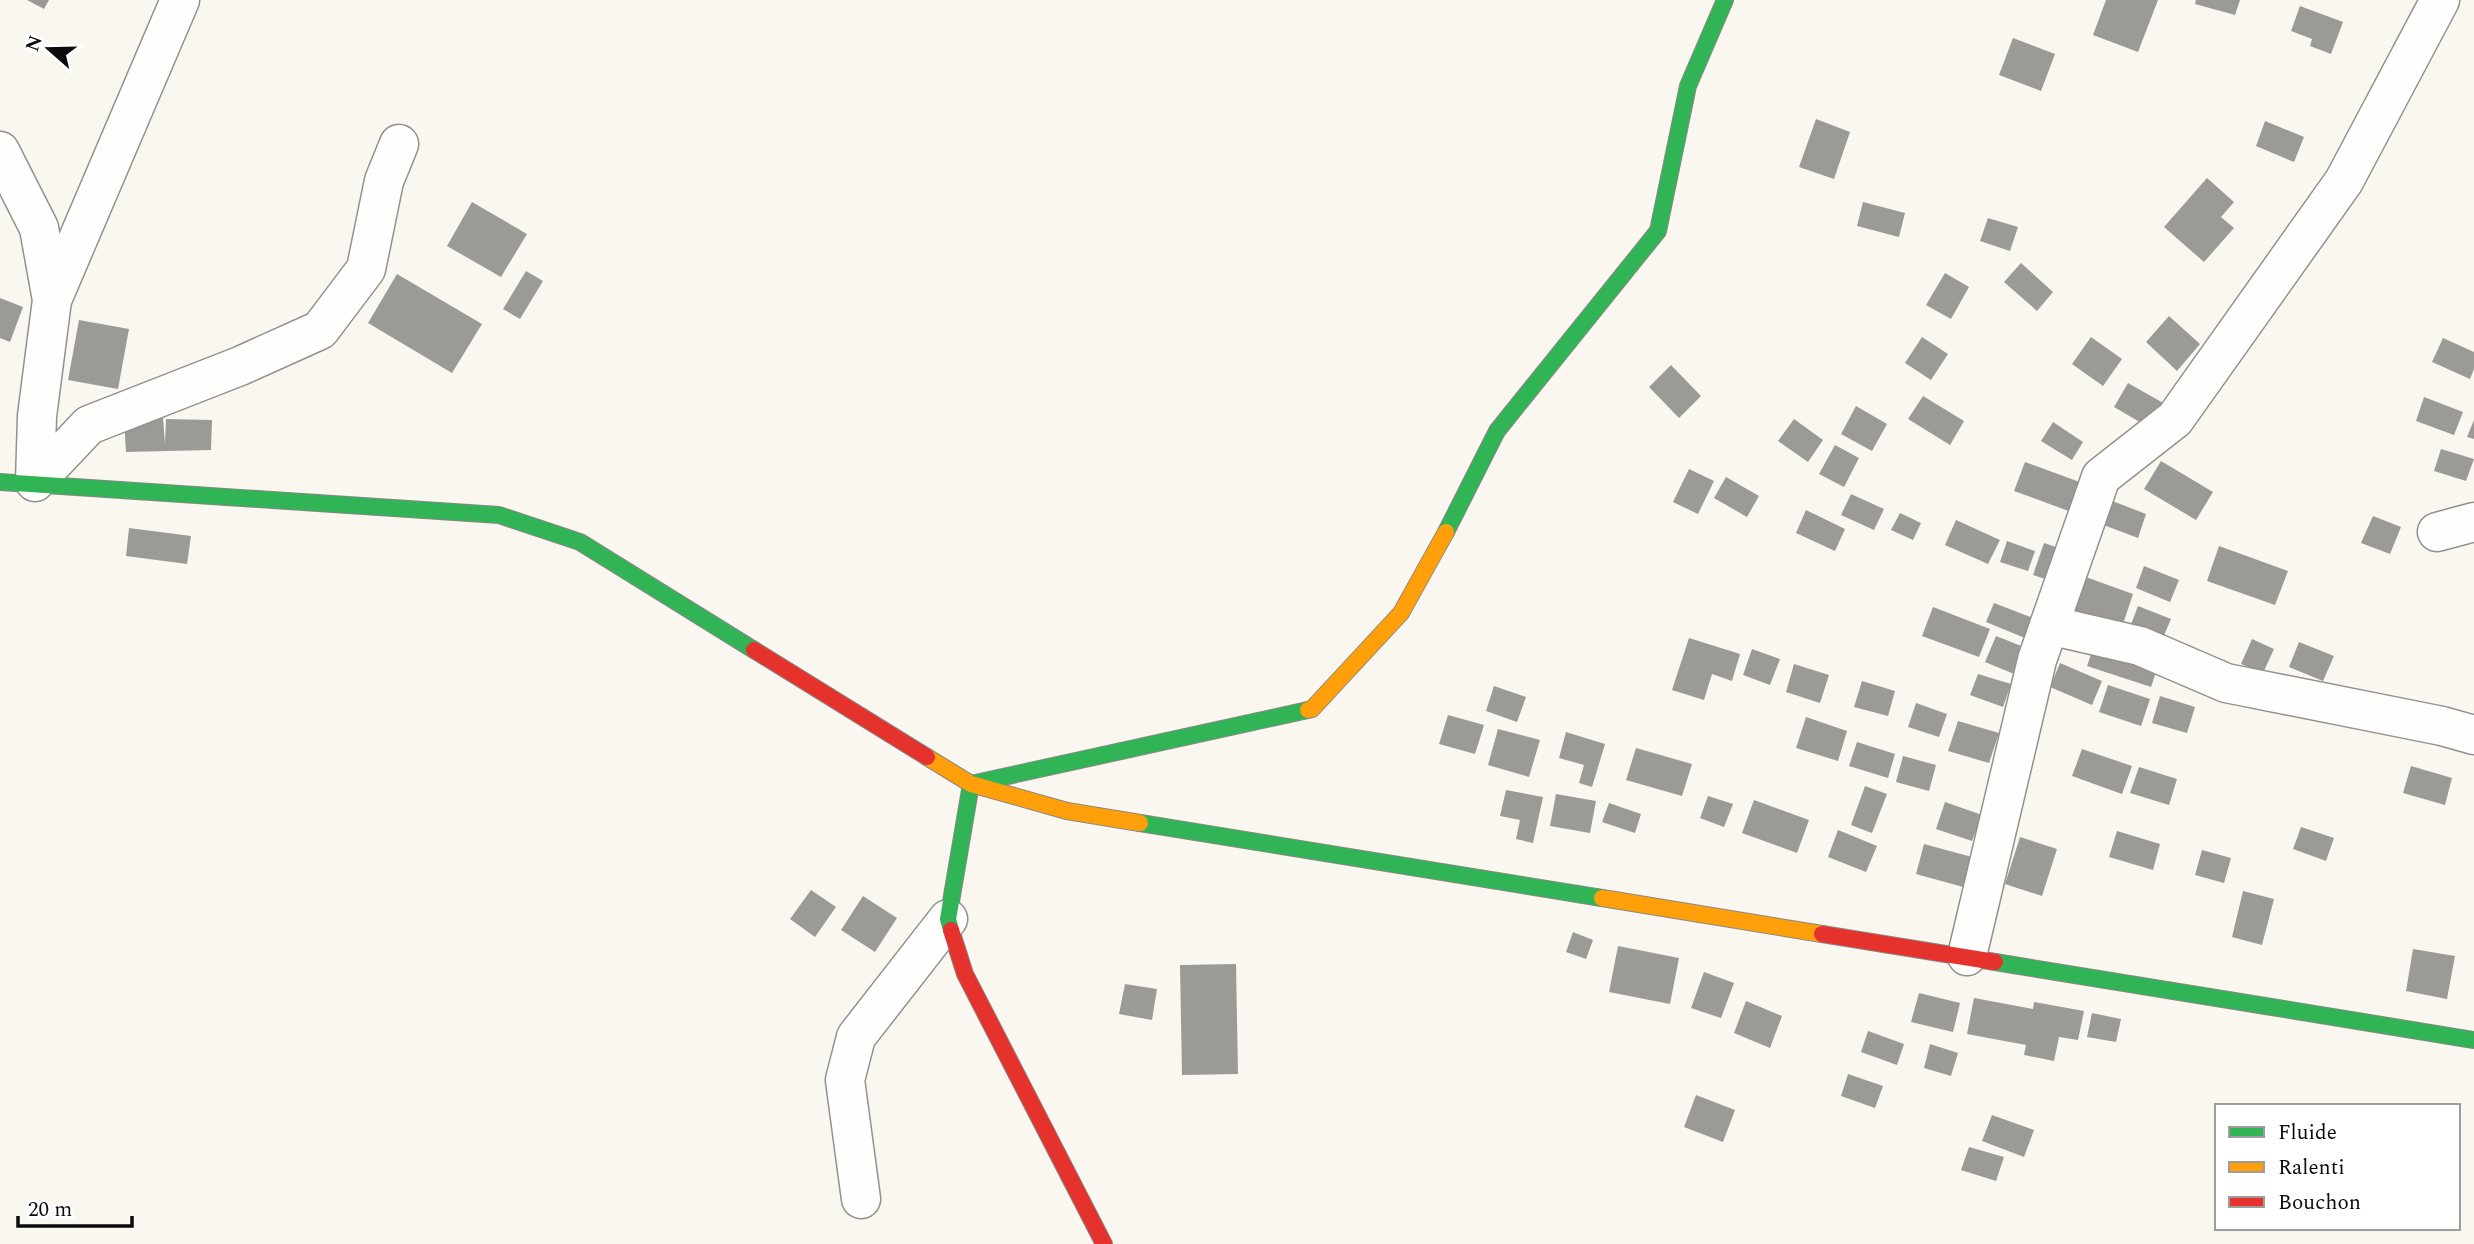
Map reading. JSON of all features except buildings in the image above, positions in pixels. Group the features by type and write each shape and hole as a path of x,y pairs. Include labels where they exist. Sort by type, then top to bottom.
{"main road":[{"path":"971,784 1312,709 1401,612 1462,504 1497,431 1658,231 1688,86 1725,0"},
{"path":"18,482 499,515 580,542 971,784 1067,811 2474,1040"},
{"path":"971,784 948,919 965,974 1104,1244"}],"street":[{"path":"18,482 37,416 52,300 180,0"},
{"path":"1967,956 2037,660 2101,477 2175,419 2336,193 2440,0"},
{"path":"18,482 89,425 240,366 320,330 366,270 384,181 399,144"},
{"path":"0,151 39,228 52,300"},
{"path":"2437,532 2474,522"},
{"path":"2049,625 2140,646 2226,683 2442,726 2474,735"},
{"path":"861,1199 845,1080 856,1037 948,919"}],"traffic: fast":[{"path":"1446,532 1497,431 1658,231 1688,86 1725,0"},
{"path":"0,482 499,515 580,542 754,650"},
{"path":"951,930 948,919 971,784 1308,710"},
{"path":"1140,823 1602,898"},
{"path":"1995,962 2474,1040"}],"traffic: slow":[{"path":"1308,710 1312,709 1401,613 1446,532"},
{"path":"927,757 971,784 1067,811 1140,823"},
{"path":"1602,898 1822,934"}],"traffic: jam":[{"path":"754,650 927,757"},
{"path":"951,930 965,974 1104,1244"},
{"path":"1822,934 1995,962"}]}
